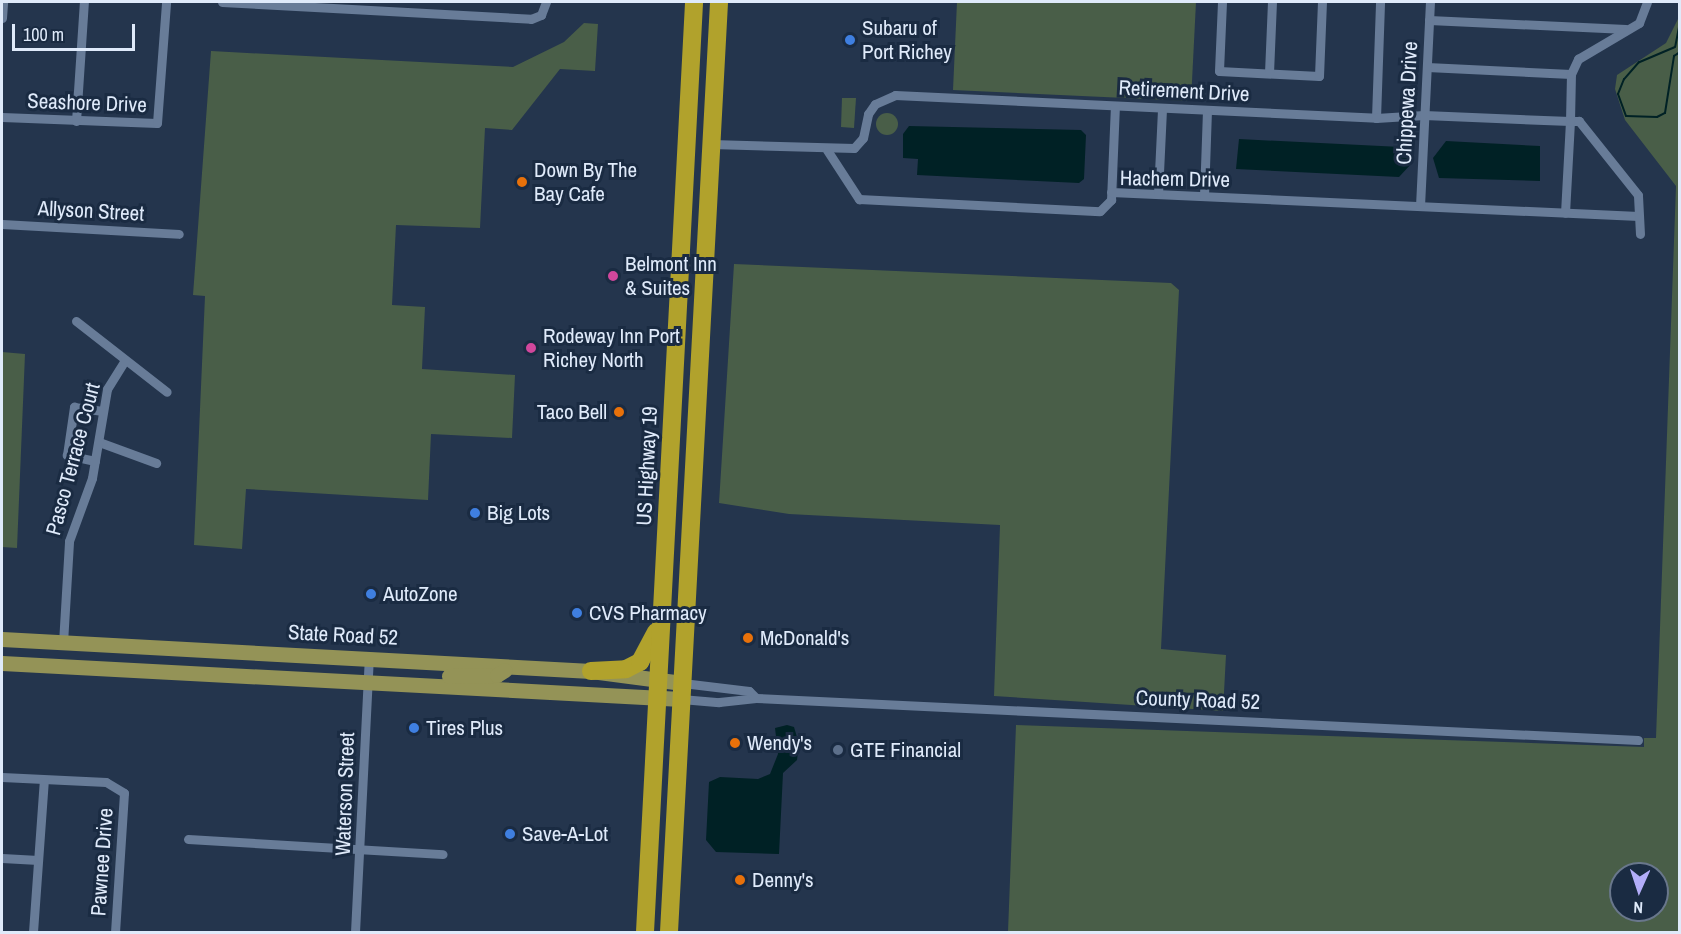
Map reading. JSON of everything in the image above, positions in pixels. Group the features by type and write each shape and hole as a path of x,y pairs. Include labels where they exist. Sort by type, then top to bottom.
{"highway":[{"name":"US Highway 19","path":"645,933 694,2"},
{"path":"707,2 703,80 713,109"},
{"path":"669,933 719,2"},
{"path":"688,110 699,137 694,226 705,251"},
{"path":"680,262 691,282 686,387 696,413"},
{"path":"591,671 626,669 640,662 648,655 662,613"},
{"path":"646,902 655,933"}],"main road":[{"name":"State Road 52","path":"2,639 369,657 591,671 658,688"},
{"name":"State Road 52","path":"2,663 402,683 658,688 681,691"},
{"path":"402,683 423,676 497,675 507,666"}],"street":[{"path":"2,18 3,2"},
{"path":"76,121 84,2"},
{"name":"Seashore Drive","path":"2,117 157,123 166,2"},
{"path":"222,2 531,19 541,15 546,2"},
{"path":"1222,2 1219,70 1319,76 1322,2"},
{"path":"1269,73 1272,2"},
{"path":"1376,118 1380,2"},
{"name":"Chippewa Drive","path":"1420,206 1430,2"},
{"path":"1564,213 1570,121 1570,74 1578,59 1639,22 1647,2"},
{"path":"1429,20 1626,29"},
{"path":"1427,67 1570,74"},
{"name":"Retirement Drive","path":"827,150 854,148 863,138 868,114 875,104 895,95 1376,118 1424,115 1570,121"},
{"path":"1112,192 1115,106"},
{"path":"1158,194 1162,108"},
{"path":"1204,196 1208,110"},
{"path":"1570,121 1579,121 1638,195 1640,234"},
{"path":"711,144 827,150"},
{"name":"Hachem Drive","path":"827,150 859,199 1100,211 1107,208 1112,192 1638,216"},
{"name":"Allyson Street","path":"2,224 179,234"},
{"path":"76,321 167,392"},
{"name":"Pasco Terrace Court","path":"63,642 69,541 95,461 101,411 107,389 124,360"},
{"path":"95,461 67,455 74,406 101,411"},
{"path":"99,442 156,463"},
{"name":"Waterson Street","path":"356,933 362,849 369,657"},
{"name":"County Road 52","path":"681,691 749,691 756,698"},
{"name":"County Road 52","path":"681,691 720,702 756,698 1638,740"},
{"path":"2,777 44,780 33,933"},
{"name":"Pawnee Drive","path":"44,780 106,782 124,793 115,933"},
{"path":"188,839 443,854"},
{"path":"2,858 38,860"}],"shaded area":[{"path":"957,2 1196,2 1191,101 953,90"},
{"path":"1679,17 1679,932 1008,932 1016,725 1644,747 1644,738 1656,738 1676,186 1625,120 1615,89 1617,75 1666,43"},
{"path":"584,23 598,24 595,71 560,69 512,130 485,128 480,228 396,225 392,305 425,307 422,369 515,375 512,438 431,434 428,500 246,489 242,549 194,545 205,296 193,295 211,51 513,67 564,42"},
{"path":"842,98 856,98 854,128 841,127"},
{"path":"883,113 891,113 898,120 898,128 891,135 883,135 876,128 876,120"},
{"path":"909,126 1081,130 1086,135 1084,179 1079,183 917,175 918,159 903,158 903,134"},
{"path":"1239,139 1401,147 1410,152 1412,163 1399,177 1236,169"},
{"path":"1446,141 1540,146 1540,181 1439,178 1433,158"},
{"path":"734,264 1171,283 1179,290 1161,649 1226,655 1223,711 994,696 1000,525 789,514 719,503"},
{"path":"2,352 25,354 17,548 2,547"},
{"path":"787,725 794,727 799,744 797,760 783,773 779,854 716,852 706,840 709,782 720,777 758,779 770,774 778,754 775,728"}],"waterway":[{"path":"1680,22 1675,47 1639,62 1624,79 1618,94 1626,116 1657,117 1665,113 1674,56 1680,52"}],"place":[{"name":"Subaru of Port Richey","path":"850,40"},
{"name":"Down By The Bay Cafe","path":"522,182"},
{"name":"Belmont Inn & Suites","path":"613,276"},
{"name":"Rodeway Inn Port Richey North","path":"531,348"},
{"name":"Taco Bell","path":"619,412"},
{"name":"Big Lots","path":"475,513"},
{"name":"AutoZone","path":"371,594"},
{"name":"CVS Pharmacy","path":"577,613"},
{"name":"McDonald's","path":"748,638"},
{"name":"Tires Plus","path":"414,728"},
{"name":"Wendy's","path":"735,743"},
{"name":"GTE Financial","path":"838,750"},
{"name":"Save-A-Lot","path":"510,834"},
{"name":"Denny's","path":"740,880"}]}
